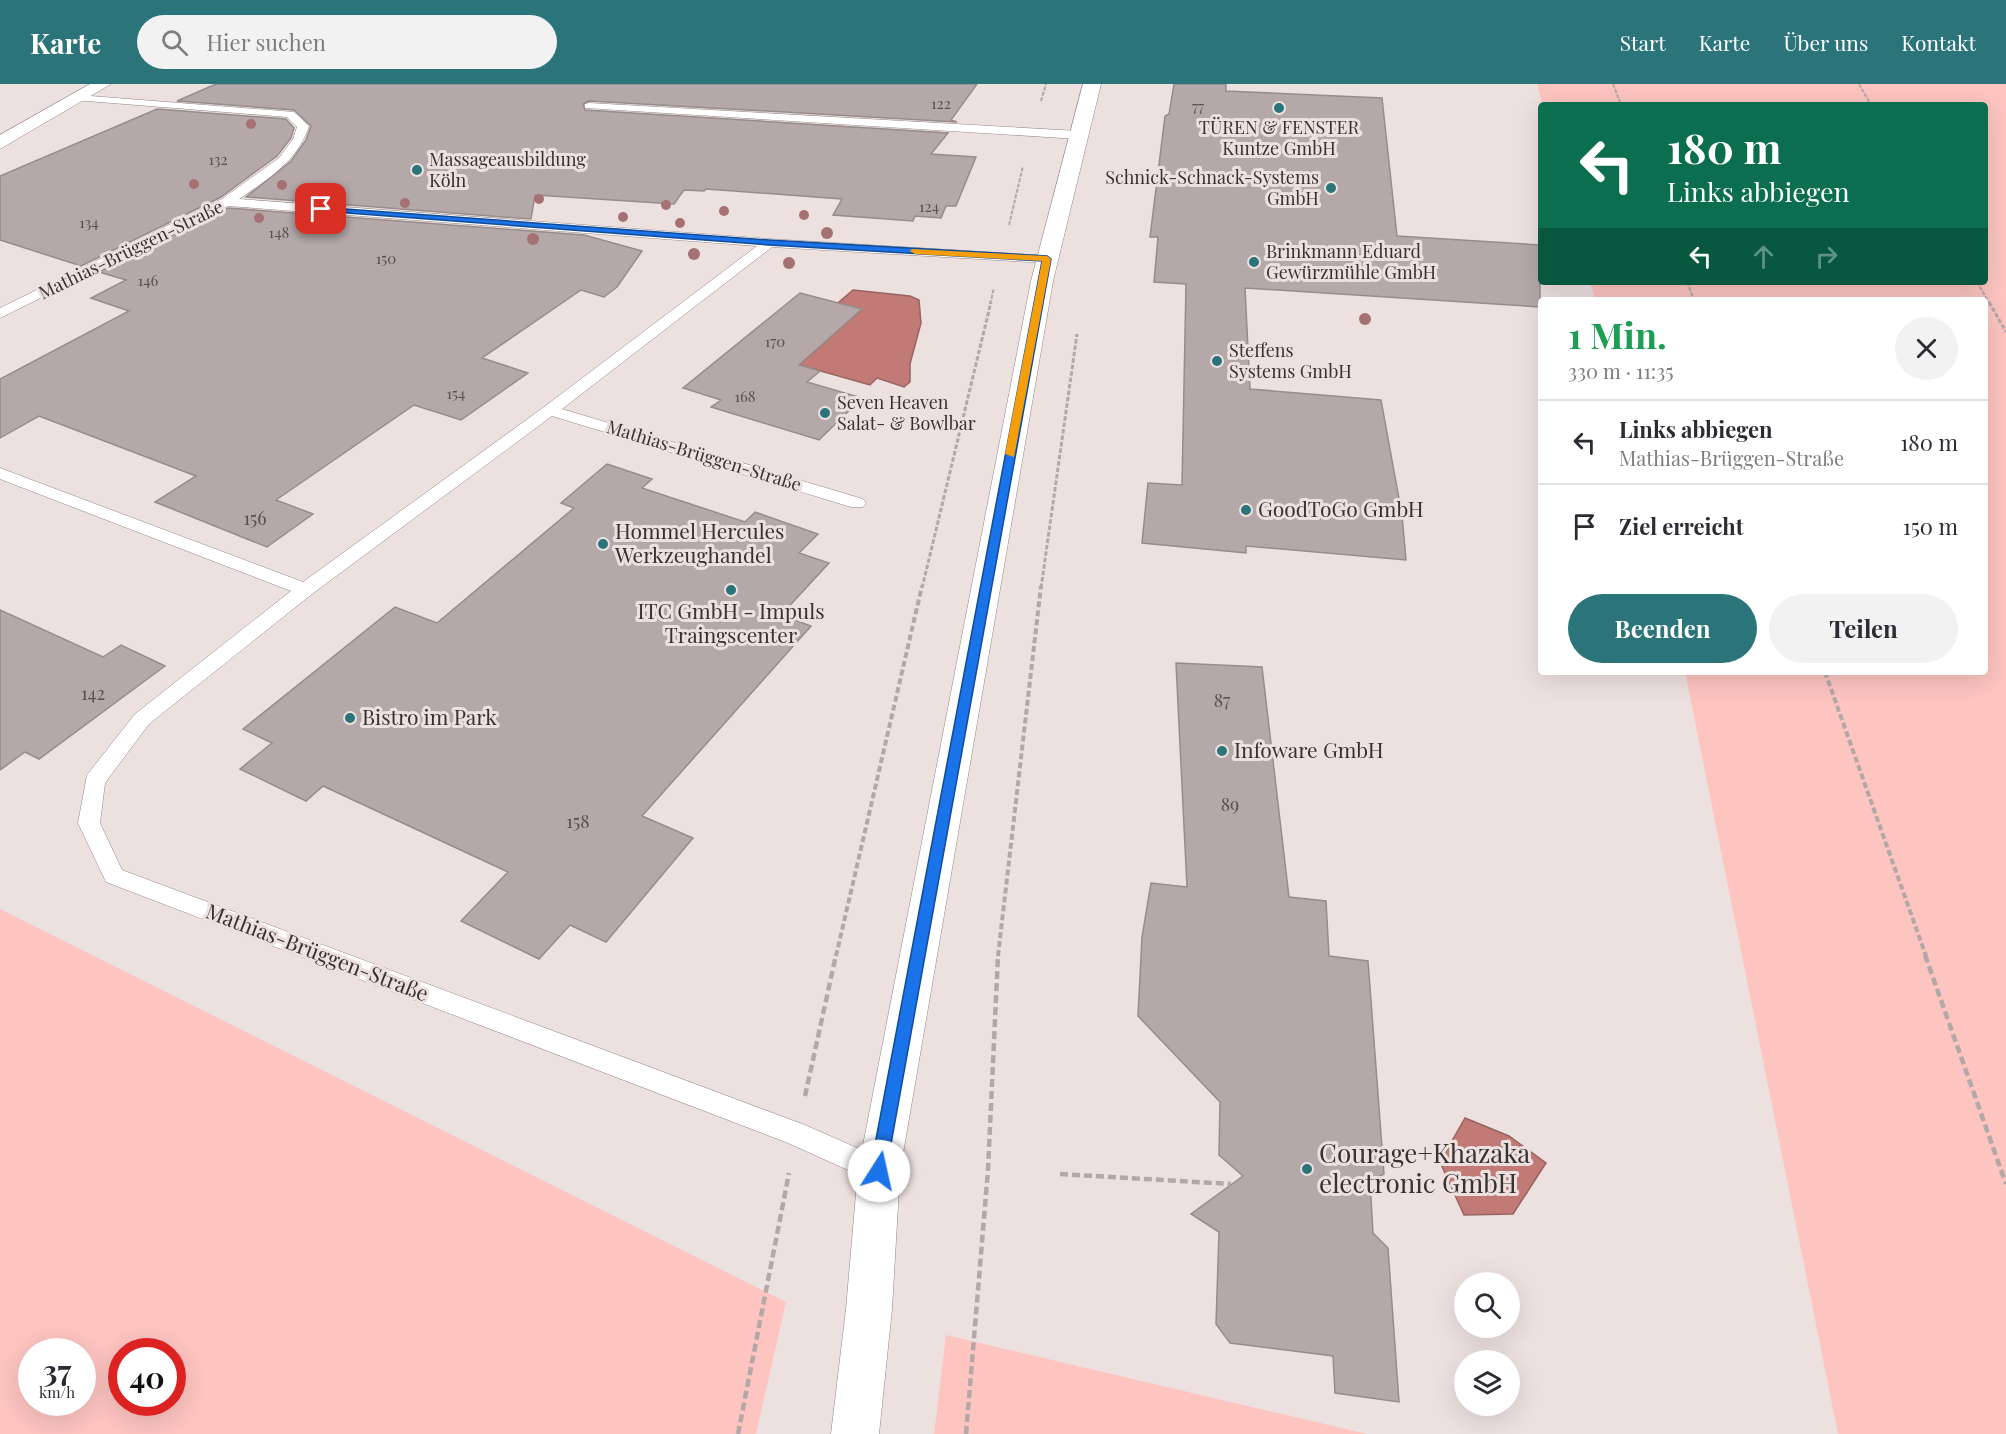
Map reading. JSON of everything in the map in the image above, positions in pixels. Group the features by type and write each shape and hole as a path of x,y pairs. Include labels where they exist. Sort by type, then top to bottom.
{"street":[{"path":"0,143 102,84"},
{"path":"855,1434 869,1309 879,1171 1047,259 1092,84"}],"lane":[{"path":"78,98 290,114 303,126 299,143 278,165 226,202"},
{"path":"589,106 1078,135"},
{"name":"Mathias-Brüggen-Straße","path":"0,314 226,202 769,243 1047,259"},
{"name":"Mathias-Brüggen-Straße","path":"769,243 550,410 305,590 142,720 95,781 89,823 114,876 796,1134 879,1171"},
{"name":"Mathias-Brüggen-Straße","path":"550,410 857,503"},
{"path":"0,473 305,590"}],"path":[{"path":"738,1434 796,1134 879,766 1001,256 1046,84"},
{"path":"1613,84 1620,102"},
{"path":"1858,84 1869,102"},
{"path":"1988,301 2006,332"},
{"path":"966,1434 988,1170 998,950 1043,567 1078,327"},
{"path":"1826,675 2006,1184"},
{"path":"1060,1174 1231,1184"}],"shaded area":[{"path":"1537,84 2006,84 2006,1434 1838,1434 1686,675 1988,675 1988,297 1594,297 1591,285 1988,285 1988,102 1542,102"},
{"path":"853,290 910,296 919,300 921,323 910,364 910,382 904,387 877,378 870,385 799,365 861,310 838,303"},
{"path":"0,909 786,1302 756,1434 0,1434"},
{"path":"1465,1118 1509,1136 1546,1163 1513,1214 1464,1215 1440,1162"},
{"path":"946,1335 1367,1434 934,1434"}],"building":[{"path":"216,84 977,84 951,120 957,122 589,101 583,104 585,110 948,133 931,154 976,157 956,206 946,206 941,218 915,216 913,221 833,215 842,199 706,189 704,191 684,190 674,204 535,195 531,219 246,197 291,161 306,140 311,126 294,110 177,101"},
{"path":"1174,84 1226,84 1226,91 1382,98 1397,236 1538,245 1540,297 1538,297 1538,307 1245,288 1250,389 1381,400 1402,515 1406,560 1246,546 1246,553 1142,543 1148,483 1182,485 1186,284 1154,282 1158,237 1150,237 1165,116 1169,114"},
{"path":"157,109 286,119 294,128 291,138 277,156 221,197 81,266 0,240 0,176"},
{"path":"228,208 584,235 642,251 617,287 604,297 581,290 482,358 528,373 461,420 414,405 276,500 313,514 267,547 155,502 196,476 39,416 0,438 0,379 129,311 91,298 126,280 99,272"},
{"path":"800,293 862,309 799,365 820,371 807,382 862,398 819,440 711,407 721,400 683,388"},
{"path":"607,464 652,479 642,488 745,522 755,512 818,534 799,553 829,563 781,615 811,626 642,816 693,838 606,942 570,925 539,959 461,921 508,872 323,786 306,801 240,769 272,743 243,729 395,607 437,623 574,508 561,503"},
{"path":"0,610 103,657 121,645 165,666 39,759 25,752 0,770"},
{"name":"Courage+Khazaka electronic GmbH","path":"1176,663 1262,667 1289,897 1326,901 1329,956 1368,961 1384,1174 1370,1181 1373,1233 1388,1248 1399,1402 1335,1393 1333,1356 1230,1343 1216,1324 1219,1232 1191,1214 1243,1176 1219,1155 1220,1102 1138,1016 1142,937 1151,883 1187,887"}],"slow traffic":[{"path":"915,251 1047,259 1011,454"}],"place":[{"name":"TÜREN & FENSTER Kuntze GmbH","path":"1279,108"},
{"name":"Massageausbildung Köln","path":"417,170"},
{"name":"Schnick-Schnack-Systems GmbH","path":"1331,188"},
{"name":"Brinkmann Eduard Gewürzmühle GmbH","path":"1254,262"},
{"name":"Steffens Systems GmbH","path":"1217,361"},
{"name":"Seven Heaven Salat- & Bowlbar","path":"825,413"},
{"name":"GoodToGo GmbH","path":"1246,510"},
{"name":"Hommel Hercules Werkzeughandel","path":"603,544"},
{"name":"ITC GmbH - Impuls Traingscenter","path":"731,590"},
{"name":"Bistro im Park","path":"350,718"},
{"name":"Infoware GmbH","path":"1222,751"},
{"name":"Courage+Khazaka electronic GmbH","path":"1307,1169"}],"route":[{"path":"321,209 769,243 1047,259 879,1171"}]}
